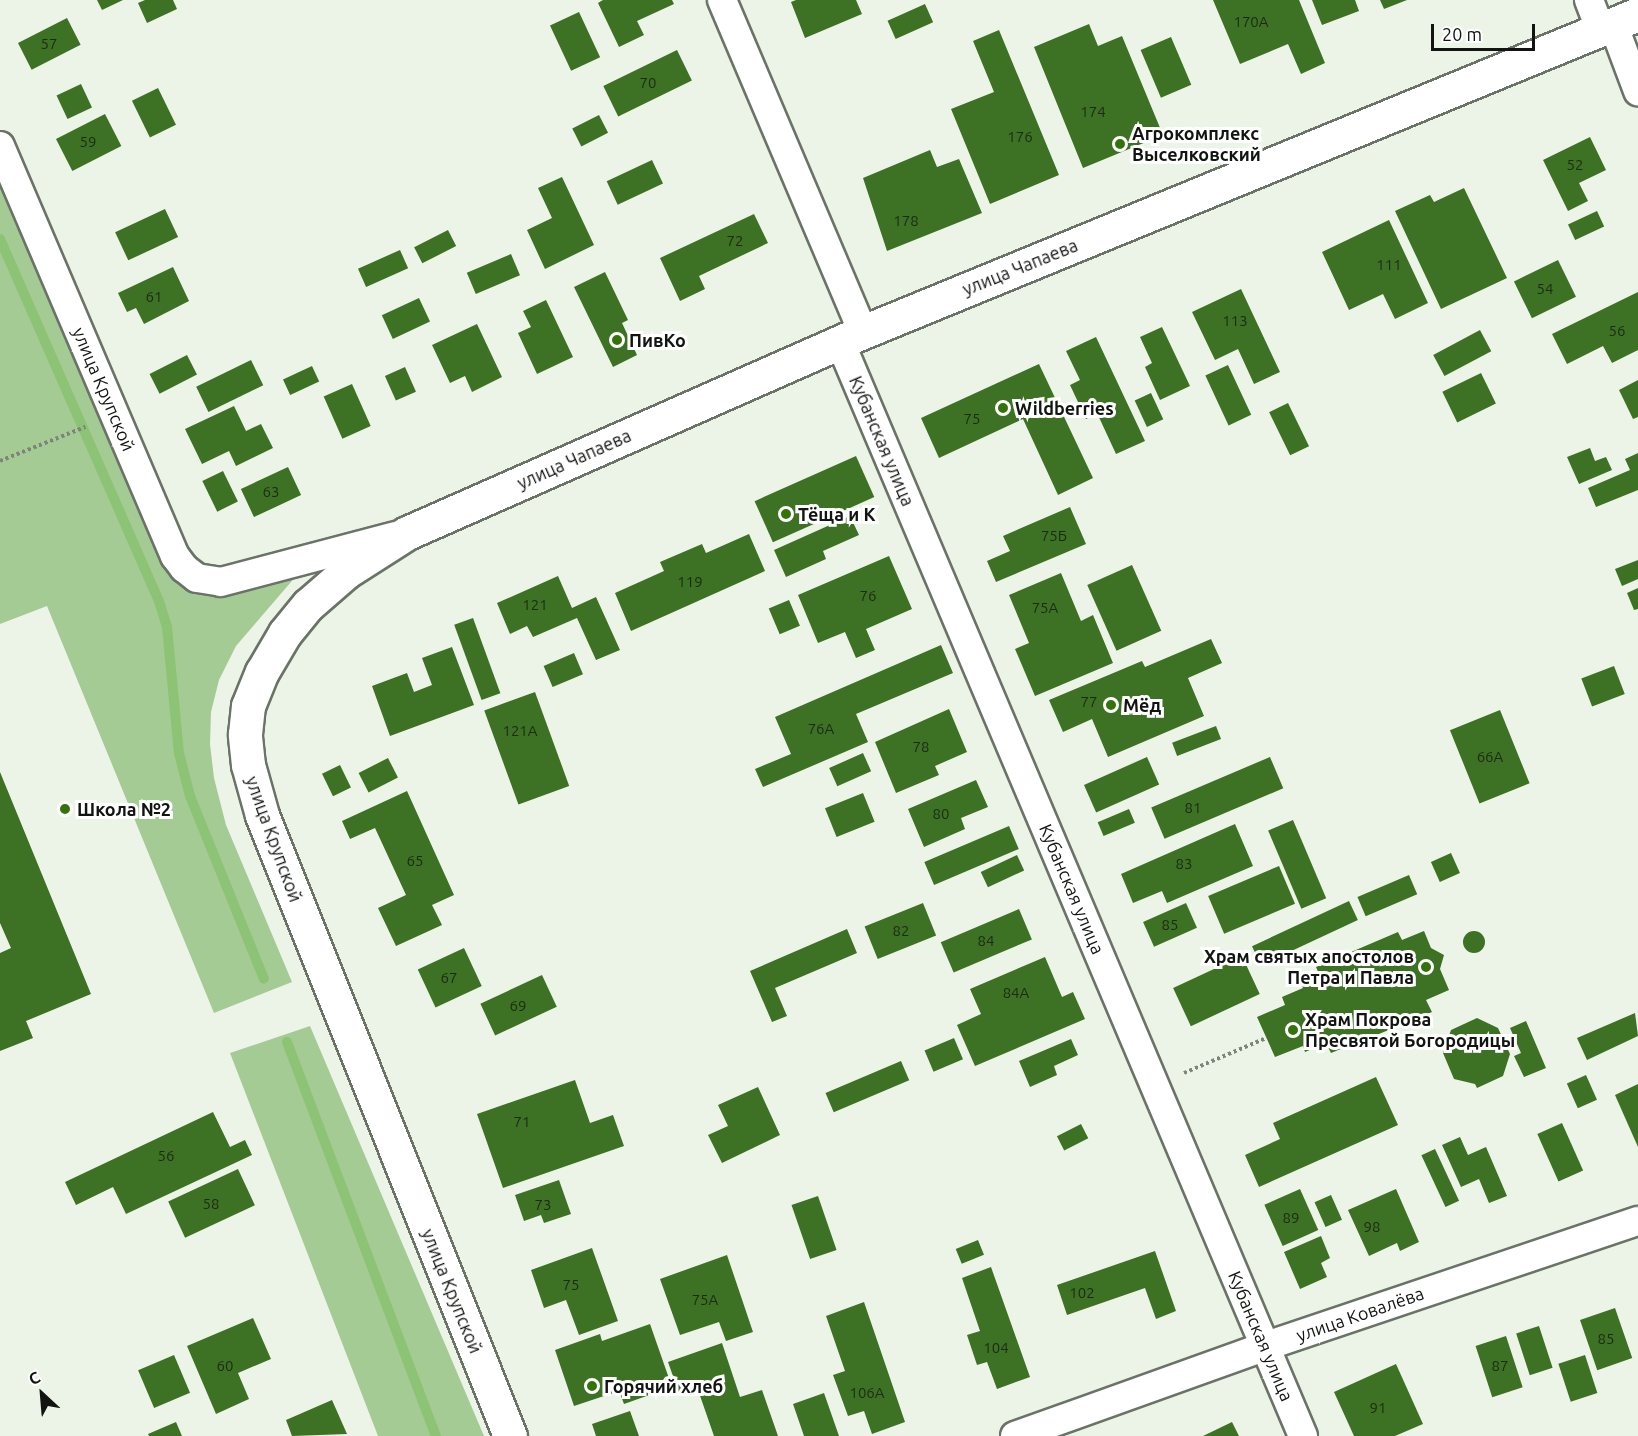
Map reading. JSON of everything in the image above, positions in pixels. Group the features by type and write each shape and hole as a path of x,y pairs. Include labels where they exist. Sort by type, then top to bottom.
{"street":[{"name":"Кубанская улица","path":"722,0 851,337 1156,1085 1303,1436"},
{"name":"улица Чапаева","path":"407,532 851,337 1610,17"},
{"path":"1610,17 1638,91"},
{"name":"улица Крупской","path":"0,146 175,556 184,568 197,578 220,582 407,532"},
{"name":"улица Крупской","path":"407,532 346,572 308,605 285,633 262,672 248,706 245,734 248,765 262,815 510,1436"},
{"name":"улица Ковалёва","path":"1015,1436 1266,1346 1638,1221"}],"path":[{"path":"0,461 94,423"},
{"path":"1156,1085 1266,1038"}],"green space":[{"path":"0,181 180,582 194,593 211,595 237,593 297,575 236,646 219,680 211,712 210,744 214,778 226,825 292,982 214,1013 47,606 0,624"},
{"path":"310,1026 484,1436 378,1436 230,1053"}],"building":[{"path":"97,0 123,0 102,10"},
{"path":"145,0 173,0 177,9 147,23 138,3"},
{"path":"603,0 672,0 674,4 637,21 644,35 619,47 598,3"},
{"path":"796,0 856,0 862,14 805,38 791,2"},
{"path":"1213,0 1299,0 1325,63 1301,74 1288,44 1240,64"},
{"path":"1312,0 1355,0 1359,11 1322,25"},
{"path":"1380,0 1407,0 1384,9"},
{"path":"925,4 933,22 896,39 888,21"},
{"path":"579,12 600,57 571,71 550,26"},
{"path":"67,18 81,45 32,70 18,43"},
{"path":"1089,24 1098,46 1122,36 1163,135 1083,168 1034,47"},
{"path":"999,30 1059,175 990,204 951,109 994,92 973,41"},
{"path":"1171,37 1191,85 1161,98 1141,50"},
{"path":"677,50 692,81 618,117 603,86"},
{"path":"81,84 92,108 68,119 57,95"},
{"path":"158,88 176,125 150,138 132,101"},
{"path":"105,114 121,146 72,171 56,139"},
{"path":"599,115 608,133 581,146 572,129"},
{"path":"1590,137 1606,170 1579,183 1588,201 1568,211 1543,160"},
{"path":"930,150 937,167 959,159 982,213 887,251 863,178"},
{"path":"652,160 663,184 618,205 607,181"},
{"path":"562,177 594,245 545,269 527,230 552,218 538,188"},
{"path":"1464,188 1507,278 1441,309 1395,211 1430,195 1434,202"},
{"path":"165,209 178,237 128,260 115,232"},
{"path":"1597,211 1604,226 1575,240 1568,225"},
{"path":"754,214 768,243 699,276 705,289 680,301 660,258"},
{"path":"1389,220 1428,303 1395,319 1383,294 1349,310 1322,252"},
{"path":"448,230 456,246 422,263 414,247"},
{"path":"400,250 408,268 366,287 358,269"},
{"path":"511,254 520,275 476,294 467,273"},
{"path":"1558,260 1576,297 1532,318 1514,281"},
{"path":"173,267 189,301 144,324 136,308 127,312 118,293"},
{"path":"605,272 628,320 622,323 637,355 613,367 574,287"},
{"path":"1241,289 1280,372 1254,384 1238,349 1215,360 1192,312"},
{"path":"1638,292 1638,350 1612,363 1603,346 1567,364 1552,334"},
{"path":"419,298 430,322 393,339 382,315"},
{"path":"546,300 573,357 537,374 518,333 531,327 523,311"},
{"path":"477,324 502,377 472,392 465,376 450,383 432,345"},
{"path":"1162,327 1190,386 1160,400 1145,367 1152,363 1140,337"},
{"path":"1480,330 1491,351 1444,376 1433,355"},
{"path":"1096,337 1145,441 1116,454 1097,413 1086,419 1070,385 1080,380 1066,351"},
{"path":"187,355 197,375 160,394 150,374"},
{"path":"251,360 263,385 208,412 196,387"},
{"path":"1039,364 1093,478 1058,495 1023,419 939,458 921,418"},
{"path":"1228,365 1251,415 1229,425 1205,376"},
{"path":"312,366 319,381 290,395 283,380"},
{"path":"405,367 416,392 396,401 385,376"},
{"path":"1481,373 1496,404 1457,422 1442,392"},
{"path":"1638,380 1638,417 1633,419 1619,390"},
{"path":"352,384 371,426 342,439 324,397"},
{"path":"1151,393 1163,419 1147,427 1135,401"},
{"path":"1288,403 1309,446 1290,455 1269,412"},
{"path":"234,406 246,431 261,424 273,448 236,466 229,451 202,464 185,429"},
{"path":"1590,448 1595,461 1606,457 1612,470 1579,484 1567,457"},
{"path":"1638,453 1638,490 1596,507 1588,488 1630,470 1625,459"},
{"path":"856,456 874,497 773,542 755,501"},
{"path":"288,467 301,495 254,517 241,489"},
{"path":"223,471 238,502 217,512 202,481"},
{"path":"1070,507 1086,544 996,582 987,561 1010,551 1003,536"},
{"path":"850,516 859,535 823,551 826,559 786,577 774,550"},
{"path":"749,534 765,571 631,631 615,593 664,571 660,562 702,544 706,553"},
{"path":"889,556 912,609 866,629 875,650 856,658 845,632 818,643 798,595"},
{"path":"1638,560 1638,579 1622,586 1615,569"},
{"path":"1132,565 1161,631 1117,651 1087,585"},
{"path":"1061,573 1081,621 1093,615 1113,663 1035,696 1015,649 1029,643 1009,595"},
{"path":"558,576 572,608 596,597 620,650 596,660 577,618 533,637 527,626 510,634 497,603"},
{"path":"1638,588 1638,609 1634,610 1627,593"},
{"path":"789,600 800,626 780,634 769,609"},
{"path":"473,618 500,693 482,700 454,625"},
{"path":"1211,639 1222,663 1188,678 1204,716 1108,757 1092,719 1063,732 1049,700 1142,661 1145,667"},
{"path":"941,645 953,673 856,714 868,742 763,787 755,769 791,754 775,717"},
{"path":"452,647 474,705 390,736 372,686 407,673 414,692 432,685 422,658"},
{"path":"574,653 583,674 553,687 544,666"},
{"path":"1614,666 1625,694 1592,707 1581,679"},
{"path":"535,692 569,786 518,804 484,710"},
{"path":"949,709 967,752 935,766 939,775 896,793 875,742"},
{"path":"1500,710 1530,783 1480,803 1450,730"},
{"path":"1216,726 1221,739 1177,756 1172,743"},
{"path":"863,753 871,771 837,786 829,768"},
{"path":"1147,757 1159,784 1096,812 1084,785"},
{"path":"1270,757 1283,788 1165,839 1151,807"},
{"path":"388,758 398,778 369,793 359,773"},
{"path":"340,765 351,787 333,796 322,774"},
{"path":"0,772 91,994 26,1021 33,1038 0,1051 0,953 11,948 0,923"},
{"path":"976,780 988,807 961,818 965,829 924,847 908,809"},
{"path":"407,791 454,895 432,905 442,925 396,946 378,908 406,895 375,828 350,839 342,821"},
{"path":"863,793 875,822 837,837 825,808"},
{"path":"1129,809 1135,823 1104,836 1098,822"},
{"path":"1293,820 1326,898 1301,909 1268,831"},
{"path":"1235,824 1253,866 1167,903 1162,891 1133,903 1121,874"},
{"path":"1009,826 1019,849 934,885 924,862"},
{"path":"1451,853 1460,873 1440,882 1431,862"},
{"path":"1017,855 1024,870 988,887 981,872"},
{"path":"1279,866 1295,904 1224,934 1208,896"},
{"path":"1409,875 1417,894 1366,916 1357,897"},
{"path":"1349,901 1358,920 1261,965 1252,946"},
{"path":"923,903 936,935 878,959 865,927"},
{"path":"1186,903 1197,928 1154,947 1143,922"},
{"path":"1019,909 1032,939 954,973 941,942"},
{"path":"847,929 857,953 775,988 787,1016 772,1022 750,971"},
{"path":"1424,931 1431,948 1444,955 1440,969 1449,990 1426,1000 1432,1012 1350,1046 1345,1034 1339,1037 1343,1048 1331,1053 1326,1043 1305,1052 1303,1046 1275,1057 1257,1017 1285,1005 1282,997 1303,988 1299,978 1311,972 1315,982 1321,979 1316,967 1398,932 1402,940"},
{"path":"1474,931 1484,938 1485,942 1478,952 1474,953 1464,946 1463,942 1470,932"},
{"path":"464,948 482,986 436,1008 418,970"},
{"path":"1242,956 1260,994 1191,1026 1173,988"},
{"path":"1045,957 1062,997 1073,992 1085,1019 975,1066 957,1025 981,1014 970,989"},
{"path":"542,975 557,1007 495,1035 480,1004"},
{"path":"1635,1013 1638,1036 1587,1060 1577,1038"},
{"path":"1477,1018 1498,1028 1510,1054 1503,1076 1477,1088 1475,1084 1454,1079 1443,1053 1451,1030"},
{"path":"1526,1021 1546,1068 1524,1077 1514,1056 1521,1053 1510,1028"},
{"path":"954,1038 963,1059 934,1072 925,1051"},
{"path":"1071,1039 1078,1055 1054,1066 1057,1075 1030,1087 1019,1061"},
{"path":"901,1061 909,1080 834,1112 826,1093"},
{"path":"1586,1075 1597,1100 1578,1108 1567,1084"},
{"path":"1376,1077 1398,1125 1259,1187 1245,1155 1280,1139 1273,1123"},
{"path":"575,1080 590,1123 613,1115 624,1146 503,1188 477,1114"},
{"path":"1638,1084 1638,1147 1615,1095"},
{"path":"758,1087 780,1135 722,1163 708,1135 728,1126 718,1105"},
{"path":"213,1112 230,1147 245,1140 252,1155 126,1214 113,1187 76,1205 65,1182"},
{"path":"1562,1123 1583,1171 1558,1181 1537,1134"},
{"path":"1081,1124 1088,1138 1064,1151 1057,1136"},
{"path":"1460,1137 1468,1155 1486,1147 1507,1196 1489,1203 1479,1179 1461,1187 1442,1145"},
{"path":"1435,1149 1459,1201 1445,1207 1421,1155"},
{"path":"238,1169 255,1205 185,1238 168,1202"},
{"path":"559,1180 571,1214 544,1223 541,1215 524,1221 515,1195"},
{"path":"1300,1189 1318,1230 1283,1246 1264,1205"},
{"path":"1396,1189 1419,1242 1400,1251 1397,1243 1369,1256 1348,1210"},
{"path":"1331,1195 1342,1220 1326,1227 1315,1202"},
{"path":"818,1196 837,1250 810,1259 792,1205"},
{"path":"1321,1236 1330,1258 1321,1263 1327,1277 1300,1289 1284,1252"},
{"path":"978,1240 984,1255 962,1264 956,1249"},
{"path":"592,1248 618,1321 579,1335 566,1300 544,1308 531,1270"},
{"path":"1155,1251 1176,1311 1156,1319 1145,1288 1067,1315 1057,1285"},
{"path":"727,1255 753,1332 726,1341 719,1322 680,1335 660,1279"},
{"path":"991,1267 1030,1377 997,1389 987,1362 977,1365 967,1335 980,1331 962,1278"},
{"path":"864,1302 905,1422 872,1434 864,1411 848,1416 833,1375 845,1371 826,1316"},
{"path":"1615,1308 1632,1358 1597,1370 1580,1320"},
{"path":"253,1318 271,1359 238,1373 249,1399 216,1414 187,1346"},
{"path":"650,1324 672,1387 624,1404 619,1391 574,1406 555,1350 600,1334 602,1341"},
{"path":"1539,1326 1553,1368 1530,1375 1516,1333"},
{"path":"1506,1336 1523,1387 1492,1397 1476,1346"},
{"path":"722,1343 740,1397 762,1390 778,1436 714,1436 698,1390 680,1396 668,1362"},
{"path":"174,1355 190,1393 154,1408 138,1370"},
{"path":"1585,1355 1597,1393 1571,1402 1558,1364"},
{"path":"1396,1364 1423,1424 1395,1436 1354,1436 1334,1392"},
{"path":"824,1393 839,1436 804,1436 793,1404"},
{"path":"332,1400 347,1434 292,1436 286,1420"},
{"path":"630,1411 639,1436 596,1436 592,1424"},
{"path":"176,1422 182,1436 149,1436 148,1434"},
{"path":"1232,1422 1239,1436 1203,1436"}],"waterway":[{"path":"0,239 159,601 167,627 179,753 190,796 264,979"},
{"path":"287,1042 436,1436"}],"place":[{"name":"Агрокомплекс Выселковский","path":"1120,144"},
{"name":"ПивКо","path":"617,340"},
{"name":"Wildberries","path":"1003,408"},
{"name":"Тёща и К","path":"786,514"},
{"name":"Мёд","path":"1111,705"},
{"name":"Школа №2","path":"65,809"},
{"name":"Храм святых апостолов Петра и Павла","path":"1426,967"},
{"name":"Храм Покрова Пресвятой Богородицы","path":"1293,1030"},
{"name":"Горячий хлеб","path":"592,1386"}]}
